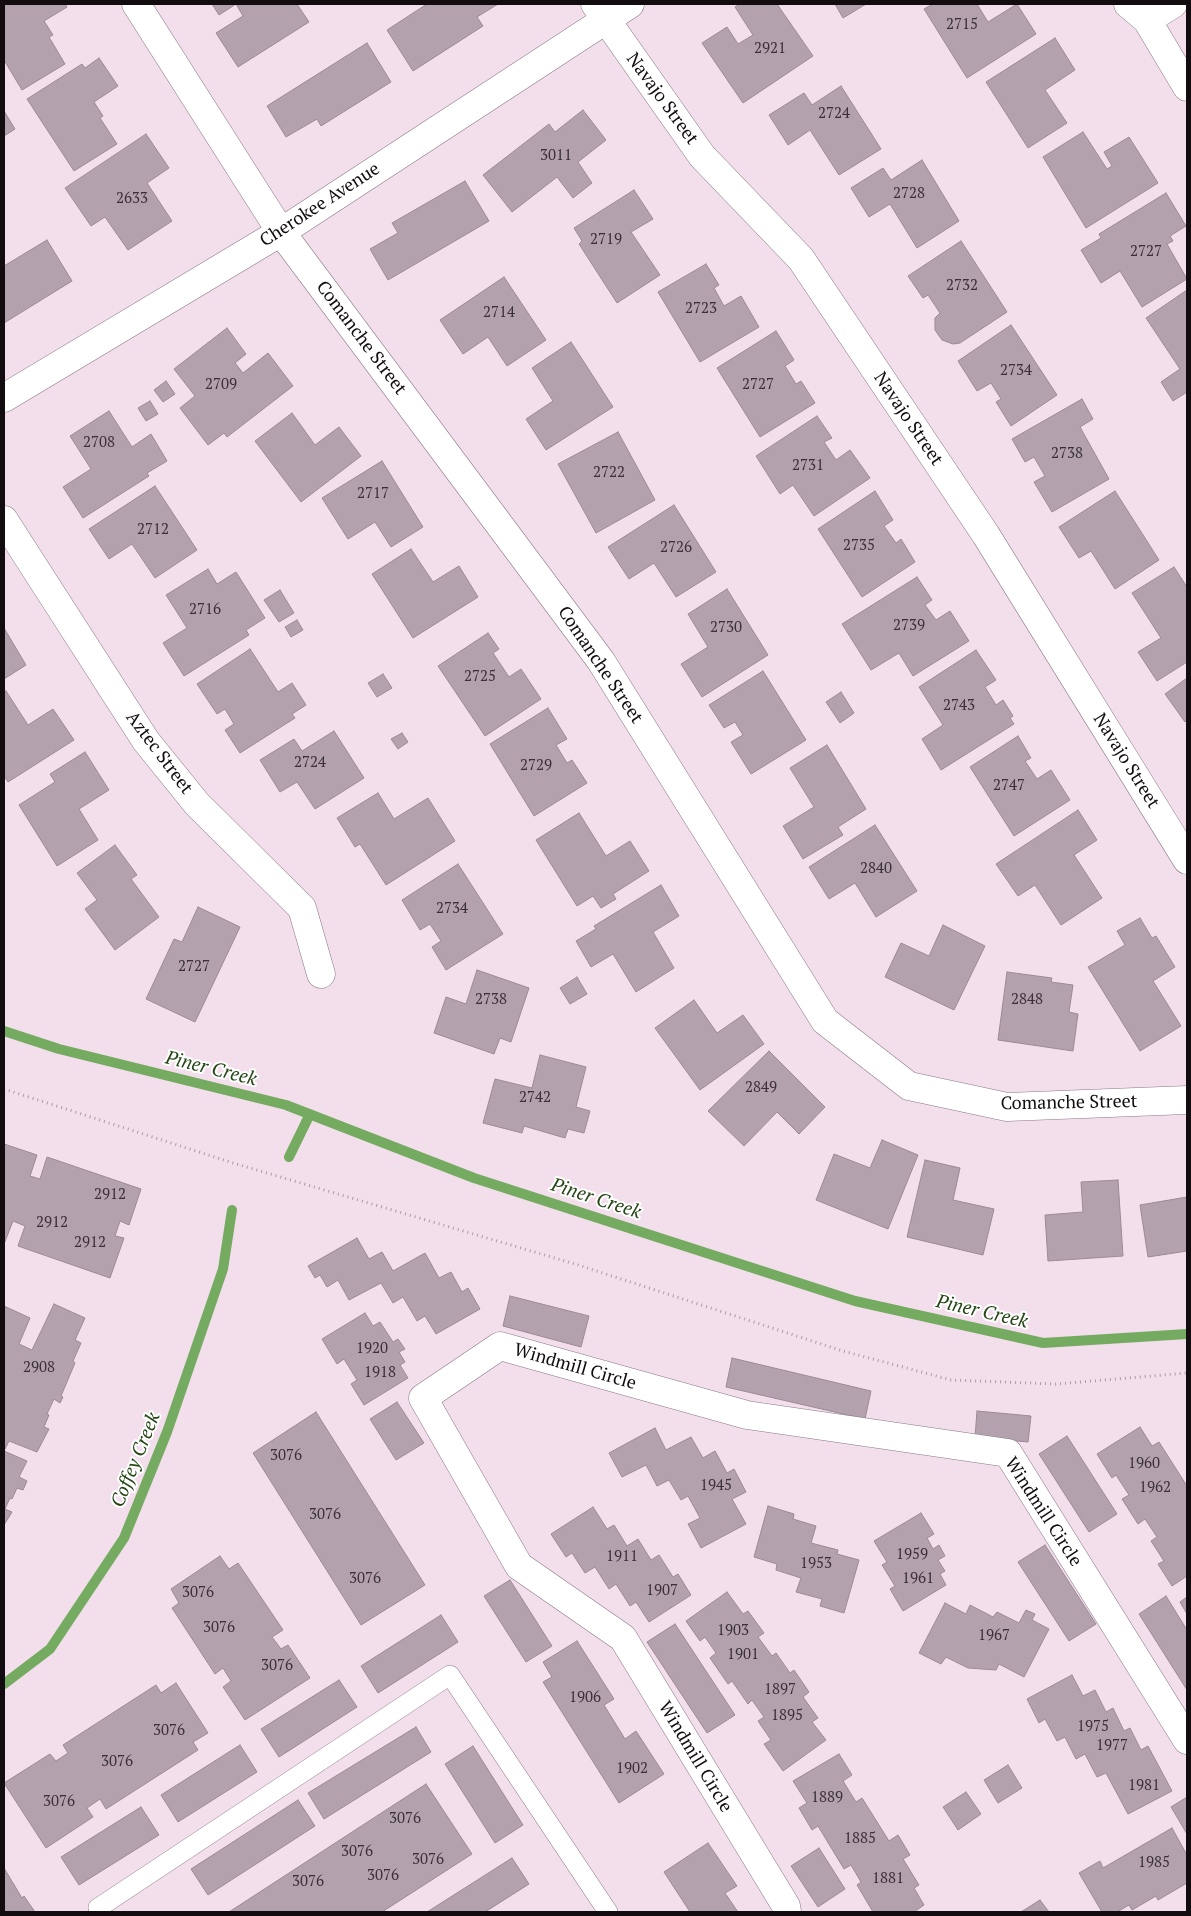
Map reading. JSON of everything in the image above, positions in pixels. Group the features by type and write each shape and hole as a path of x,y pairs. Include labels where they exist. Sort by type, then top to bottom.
{"street":[{"name":"Comanche Street","path":"136,4 281,232 601,662 825,1021 909,1086 1007,1107 1187,1100"},
{"name":"Cherokee Avenue","path":"4,398 281,232 600,11 630,4"},
{"path":"1173,4 1137,12 1187,87"},
{"name":"Navajo Street","path":"600,11 702,156 801,259 986,535 1187,860"},
{"name":"Aztec Street","path":"4,520 146,741 197,804 302,908 321,974"},
{"name":"Windmill Circle","path":"788,1912 623,1638 519,1566 423,1398 500,1346 747,1414 1008,1453 1187,1740"}],"lane":[{"path":"99,1912 98,1908 450,1675 608,1912"}],"path":[{"path":"4,1089 233,1163 574,1264 843,1351 951,1380 1056,1384 1187,1373"}],"building":[{"path":"4,4 65,4 67,7 44,21 53,35 49,37 65,64 22,90 4,60"},
{"path":"212,4 236,4 219,15"},
{"path":"236,4 297,4 309,22 238,67 216,33 243,16"},
{"path":"427,4 498,4 477,17 483,26 413,71 387,30"},
{"path":"740,4 777,4 813,56 743,103 702,43 727,27 738,44 753,35 735,7"},
{"path":"835,4 866,4 843,18"},
{"path":"933,4 977,4 988,22 1017,4 1036,34 967,78 924,9"},
{"path":"1055,38 1075,70 1045,90 1067,123 1028,148 986,82"},
{"path":"367,43 391,82 321,126 317,119 286,137 267,106"},
{"path":"99,58 118,86 94,102 103,116 100,118 117,144 74,171 27,99 82,64 85,68"},
{"path":"841,86 881,149 839,175 810,130 788,145 769,115 804,93 812,105"},
{"path":"583,110 606,140 578,162 592,183 573,198 557,177 512,212 483,175 549,124 555,132"},
{"path":"4,111 15,129 4,136"},
{"path":"1083,132 1107,169 1112,166 1104,152 1129,137 1158,183 1086,228 1043,157"},
{"path":"146,134 169,168 147,183 172,221 128,250 105,217 91,226 65,188"},
{"path":"922,160 959,221 917,248 890,204 869,217 851,188 883,168 891,180"},
{"path":"465,181 489,221 388,280 370,249 398,233 392,223"},
{"path":"634,190 653,219 631,232 660,275 617,303 579,244 582,241 574,228"},
{"path":"1166,193 1186,226 1170,236 1173,241 1167,244 1187,279 1142,307 1120,271 1101,283 1081,250 1101,238 1099,234"},
{"path":"47,240 72,281 4,323 4,266"},
{"path":"961,241 1007,312 960,343 953,344 942,340 935,330 935,318 940,313 928,295 923,298 908,276"},
{"path":"706,264 719,285 714,288 724,306 741,296 759,327 700,362 658,292"},
{"path":"504,277 546,340 507,366 488,337 463,354 440,320"},
{"path":"1187,290 1187,392 1173,401 1161,382 1180,369 1146,318"},
{"path":"1011,325 1057,395 1011,426 996,402 1001,399 991,383 977,391 958,361"},
{"path":"227,328 246,354 235,363 243,373 268,353 293,386 227,437 224,433 208,445 180,408 195,396 174,369"},
{"path":"776,331 794,360 785,366 796,384 801,381 815,403 760,437 717,368"},
{"path":"571,342 613,407 546,450 526,419 553,401 532,368"},
{"path":"166,381 175,394 163,402 154,390"},
{"path":"1082,399 1093,419 1080,427 1109,479 1052,512 1034,482 1045,476 1034,457 1025,462 1012,439"},
{"path":"150,401 158,414 146,421 138,408"},
{"path":"109,411 132,447 151,434 167,461 147,473 149,476 83,518 63,487 91,469 70,436"},
{"path":"292,413 315,445 339,427 361,456 301,502 255,441"},
{"path":"817,416 832,438 824,442 836,460 850,450 870,478 814,516 793,485 780,494 756,456"},
{"path":"618,432 655,500 596,533 558,464"},
{"path":"382,461 423,527 391,547 375,522 348,539 322,498"},
{"path":"155,486 197,550 155,578 132,544 109,559 89,529"},
{"path":"875,491 893,520 884,526 896,543 901,539 915,562 862,597 818,529"},
{"path":"1115,491 1159,560 1115,589 1091,551 1079,558 1059,527"},
{"path":"674,505 716,572 676,597 654,563 629,579 608,547"},
{"path":"411,549 433,582 459,566 478,597 413,638 372,574"},
{"path":"1174,567 1187,587 1187,662 1157,681 1138,652 1161,638 1132,593"},
{"path":"208,569 217,584 236,572 265,618 246,630 249,635 184,676 163,643 187,628 166,595"},
{"path":"917,577 932,600 925,605 936,620 950,611 969,641 913,676 899,653 871,670 842,624"},
{"path":"727,589 768,655 702,697 681,664 708,647 688,614"},
{"path":"280,590 294,613 279,622 264,600"},
{"path":"297,620 303,630 291,637 285,627"},
{"path":"4,628 26,665 4,679"},
{"path":"488,633 499,649 493,653 509,677 521,669 541,699 485,736 438,666"},
{"path":"250,649 278,692 292,683 306,705 292,714 295,718 240,753 225,730 234,724 225,709 217,714 197,684"},
{"path":"976,650 996,680 985,687 996,705 1003,700 1013,716 1010,718 1014,724 941,770 922,739 943,725 919,687"},
{"path":"763,671 806,740 751,774 731,742 743,735 735,722 724,728 709,705"},
{"path":"383,674 392,688 377,697 368,683"},
{"path":"1187,678 1187,720 1185,722 1165,694"},
{"path":"6,691 28,725 53,709 74,740 8,782 4,776 4,692"},
{"path":"841,692 854,713 840,723 826,702"},
{"path":"548,708 567,739 556,745 567,763 572,760 587,783 534,816 490,744"},
{"path":"334,731 364,778 315,809 297,782 280,792 260,760 294,739 302,751"},
{"path":"402,733 408,742 398,749 391,739"},
{"path":"1018,736 1031,758 1025,761 1037,779 1051,770 1070,800 1014,836 970,767"},
{"path":"827,745 866,809 838,827 843,835 803,859 783,826 814,807 790,768"},
{"path":"85,752 109,790 79,809 98,840 57,866 19,805 55,782 50,774"},
{"path":"378,793 394,819 428,798 455,841 386,885 360,844 355,847 337,818"},
{"path":"1078,810 1097,840 1074,855 1102,898 1061,925 1035,885 1018,896 996,864"},
{"path":"579,813 606,856 630,841 649,871 613,894 616,899 601,908 593,896 577,906 536,840"},
{"path":"875,825 917,891 876,917 855,883 829,899 809,867"},
{"path":"115,845 137,875 131,879 159,917 115,950 85,909 97,900 77,873"},
{"path":"458,864 503,934 446,970 432,947 441,941 430,924 420,930 402,900"},
{"path":"661,885 679,916 653,932 674,968 636,992 613,954 591,967 576,941 596,929 594,926"},
{"path":"198,907 240,927 195,1022 146,999 174,939 182,942"},
{"path":"1140,918 1152,938 1156,936 1175,967 1153,981 1181,1026 1140,1051 1088,967 1125,945 1117,931"},
{"path":"943,925 985,946 954,1010 885,977 901,943 929,956"},
{"path":"477,970 529,988 511,1042 500,1038 494,1054 434,1033 446,997 466,1004"},
{"path":"1007,972 1052,978 1051,982 1073,985 1069,1012 1078,1014 1073,1051 998,1040"},
{"path":"577,977 587,994 570,1004 560,988"},
{"path":"694,1000 717,1033 743,1015 764,1044 700,1090 655,1028"},
{"path":"769,1051 825,1107 799,1134 777,1112 744,1146 708,1111"},
{"path":"540,1055 586,1067 576,1107 590,1111 584,1133 568,1129 565,1138 524,1126 522,1133 483,1123 495,1079 532,1088"},
{"path":"882,1140 918,1155 888,1229 816,1200 834,1154 870,1168"},
{"path":"4,1144 37,1155 30,1176 40,1179 47,1157 141,1189 129,1225 120,1221 115,1236 124,1238 110,1278 18,1246 25,1226 13,1221 4,1244"},
{"path":"925,1160 960,1168 953,1200 994,1209 983,1255 907,1237"},
{"path":"1118,1180 1123,1256 1048,1261 1045,1215 1083,1212 1081,1182"},
{"path":"1187,1197 1187,1251 1148,1257 1140,1205"},
{"path":"357,1238 369,1259 382,1252 393,1271 425,1253 439,1278 451,1272 462,1292 468,1288 480,1309 436,1334 425,1316 417,1321 403,1297 393,1303 381,1283 349,1300 338,1280 327,1287 320,1275 315,1278 308,1266"},
{"path":"510,1296 589,1316 581,1347 503,1326"},
{"path":"54,1304 85,1318 75,1340 81,1343 61,1396 63,1397 60,1403 54,1399 47,1414 49,1415 44,1427 49,1429 37,1452 9,1441 4,1451 4,1306 30,1318 19,1344 32,1350"},
{"path":"365,1313 373,1326 380,1322 393,1342 398,1339 405,1349 399,1352 405,1362 400,1365 408,1378 364,1405 351,1384 357,1380 344,1359 337,1364 322,1339"},
{"path":"732,1358 871,1391 865,1419 726,1387"},
{"path":"397,1402 424,1443 396,1460 370,1419"},
{"path":"977,1411 1031,1416 1028,1442 975,1437"},
{"path":"316,1412 425,1585 361,1625 253,1453"},
{"path":"1140,1427 1152,1446 1159,1442 1187,1486 1187,1576 1172,1586 1158,1564 1164,1561 1151,1541 1157,1537 1145,1519 1138,1524 1122,1499 1129,1495 1116,1475 1112,1478 1097,1454"},
{"path":"655,1428 666,1450 691,1437 703,1458 715,1451 727,1473 734,1469 746,1492 732,1499 746,1524 701,1548 688,1524 700,1518 688,1496 681,1500 669,1480 657,1486 646,1465 622,1477 609,1453"},
{"path":"1067,1436 1117,1514 1089,1532 1039,1454"},
{"path":"4,1451 27,1461 19,1477 27,1481 23,1490 17,1488 12,1499 10,1498 5,1509 12,1512 4,1525"},
{"path":"768,1506 794,1514 793,1519 816,1526 811,1543 838,1550 837,1554 859,1560 844,1613 820,1606 822,1599 796,1592 801,1578 776,1570 777,1564 754,1557"},
{"path":"593,1507 607,1529 614,1525 627,1546 638,1539 651,1560 659,1555 673,1577 678,1574 691,1595 649,1622 636,1602 630,1606 616,1584 609,1589 595,1567 585,1573 572,1553 566,1557 551,1534"},
{"path":"921,1513 934,1534 927,1538 933,1549 939,1545 945,1556 938,1560 945,1571 940,1574 946,1585 903,1611 890,1589 895,1586 882,1565 887,1562 874,1541"},
{"path":"1045,1545 1096,1624 1069,1641 1018,1562"},
{"path":"220,1556 229,1569 238,1563 283,1630 272,1637 281,1649 288,1645 310,1678 245,1720 223,1687 231,1681 223,1668 215,1674 172,1608 179,1603 171,1589"},
{"path":"510,1580 552,1646 526,1662 484,1596"},
{"path":"727,1592 743,1614 748,1611 764,1633 758,1637 772,1656 776,1653 790,1673 794,1670 809,1692 803,1697 818,1718 812,1722 826,1740 783,1771 764,1744 771,1740 758,1721 764,1717 752,1700 748,1704 732,1681 728,1684 710,1658 716,1653 705,1637 700,1641 686,1621"},
{"path":"1166,1596 1187,1630 1187,1690 1139,1614"},
{"path":"1187,1597 1187,1614 1180,1602"},
{"path":"945,1603 966,1614 970,1605 993,1617 997,1612 1019,1623 1026,1610 1035,1614 1032,1620 1049,1629 1024,1677 999,1664 996,1670 968,1668 946,1657 941,1664 919,1653"},
{"path":"441,1615 458,1642 378,1693 361,1666"},
{"path":"675,1624 735,1715 707,1733 647,1642"},
{"path":"577,1641 614,1699 604,1705 625,1739 636,1731 664,1774 619,1803 543,1682 552,1677 543,1662"},
{"path":"1072,1675 1083,1696 1095,1690 1106,1712 1113,1708 1124,1731 1130,1728 1141,1750 1148,1746 1172,1791 1128,1814 1106,1773 1097,1777 1085,1754 1076,1759 1065,1737 1057,1741 1045,1719 1039,1723 1027,1699"},
{"path":"339,1680 357,1707 279,1757 261,1729"},
{"path":"176,1683 208,1733 193,1742 198,1750 106,1809 100,1799 87,1808 93,1817 46,1848 4,1783 50,1754 56,1761 68,1753 63,1745 156,1685 161,1693"},
{"path":"416,1727 431,1752 324,1819 308,1793"},
{"path":"240,1745 257,1772 178,1822 161,1795"},
{"path":"473,1746 523,1825 495,1843 445,1764"},
{"path":"839,1754 852,1775 843,1781 856,1802 862,1798 889,1841 898,1835 910,1855 903,1859 919,1885 914,1888 924,1905 914,1912 873,1912 857,1885 861,1882 851,1865 844,1869 818,1826 812,1830 799,1808 807,1803 793,1781"},
{"path":"1008,1765 1022,1788 998,1803 984,1780"},
{"path":"426,1784 472,1854 382,1912 229,1912"},
{"path":"966,1792 981,1814 958,1830 943,1807"},
{"path":"1187,1797 1187,1834 1171,1807"},
{"path":"298,1800 315,1826 208,1895 191,1869"},
{"path":"141,1807 159,1835 79,1885 61,1857"},
{"path":"1172,1828 1187,1855 1187,1883 1158,1900 1156,1896 1132,1910 1129,1905 1117,1912 1102,1912 1079,1873 1100,1861 1103,1868"},
{"path":"708,1843 737,1886 725,1893 738,1912 690,1912 664,1872"},
{"path":"819,1848 845,1889 818,1907 791,1866"},
{"path":"512,1858 529,1884 485,1912 427,1912"},
{"path":"4,1868 22,1898 24,1896 35,1912 4,1912"},
{"path":"1040,1900 1049,1912 1021,1912"}],"waterway":[{"name":"Piner Creek","path":"4,1031 59,1049 286,1105 474,1178 855,1301 1043,1343 1187,1334"},
{"name":"Coffey Creek","path":"289,1157 310,1114"},
{"name":"Coffey Creek","path":"4,1684 50,1649 124,1538 167,1432 223,1269 232,1210"}]}
